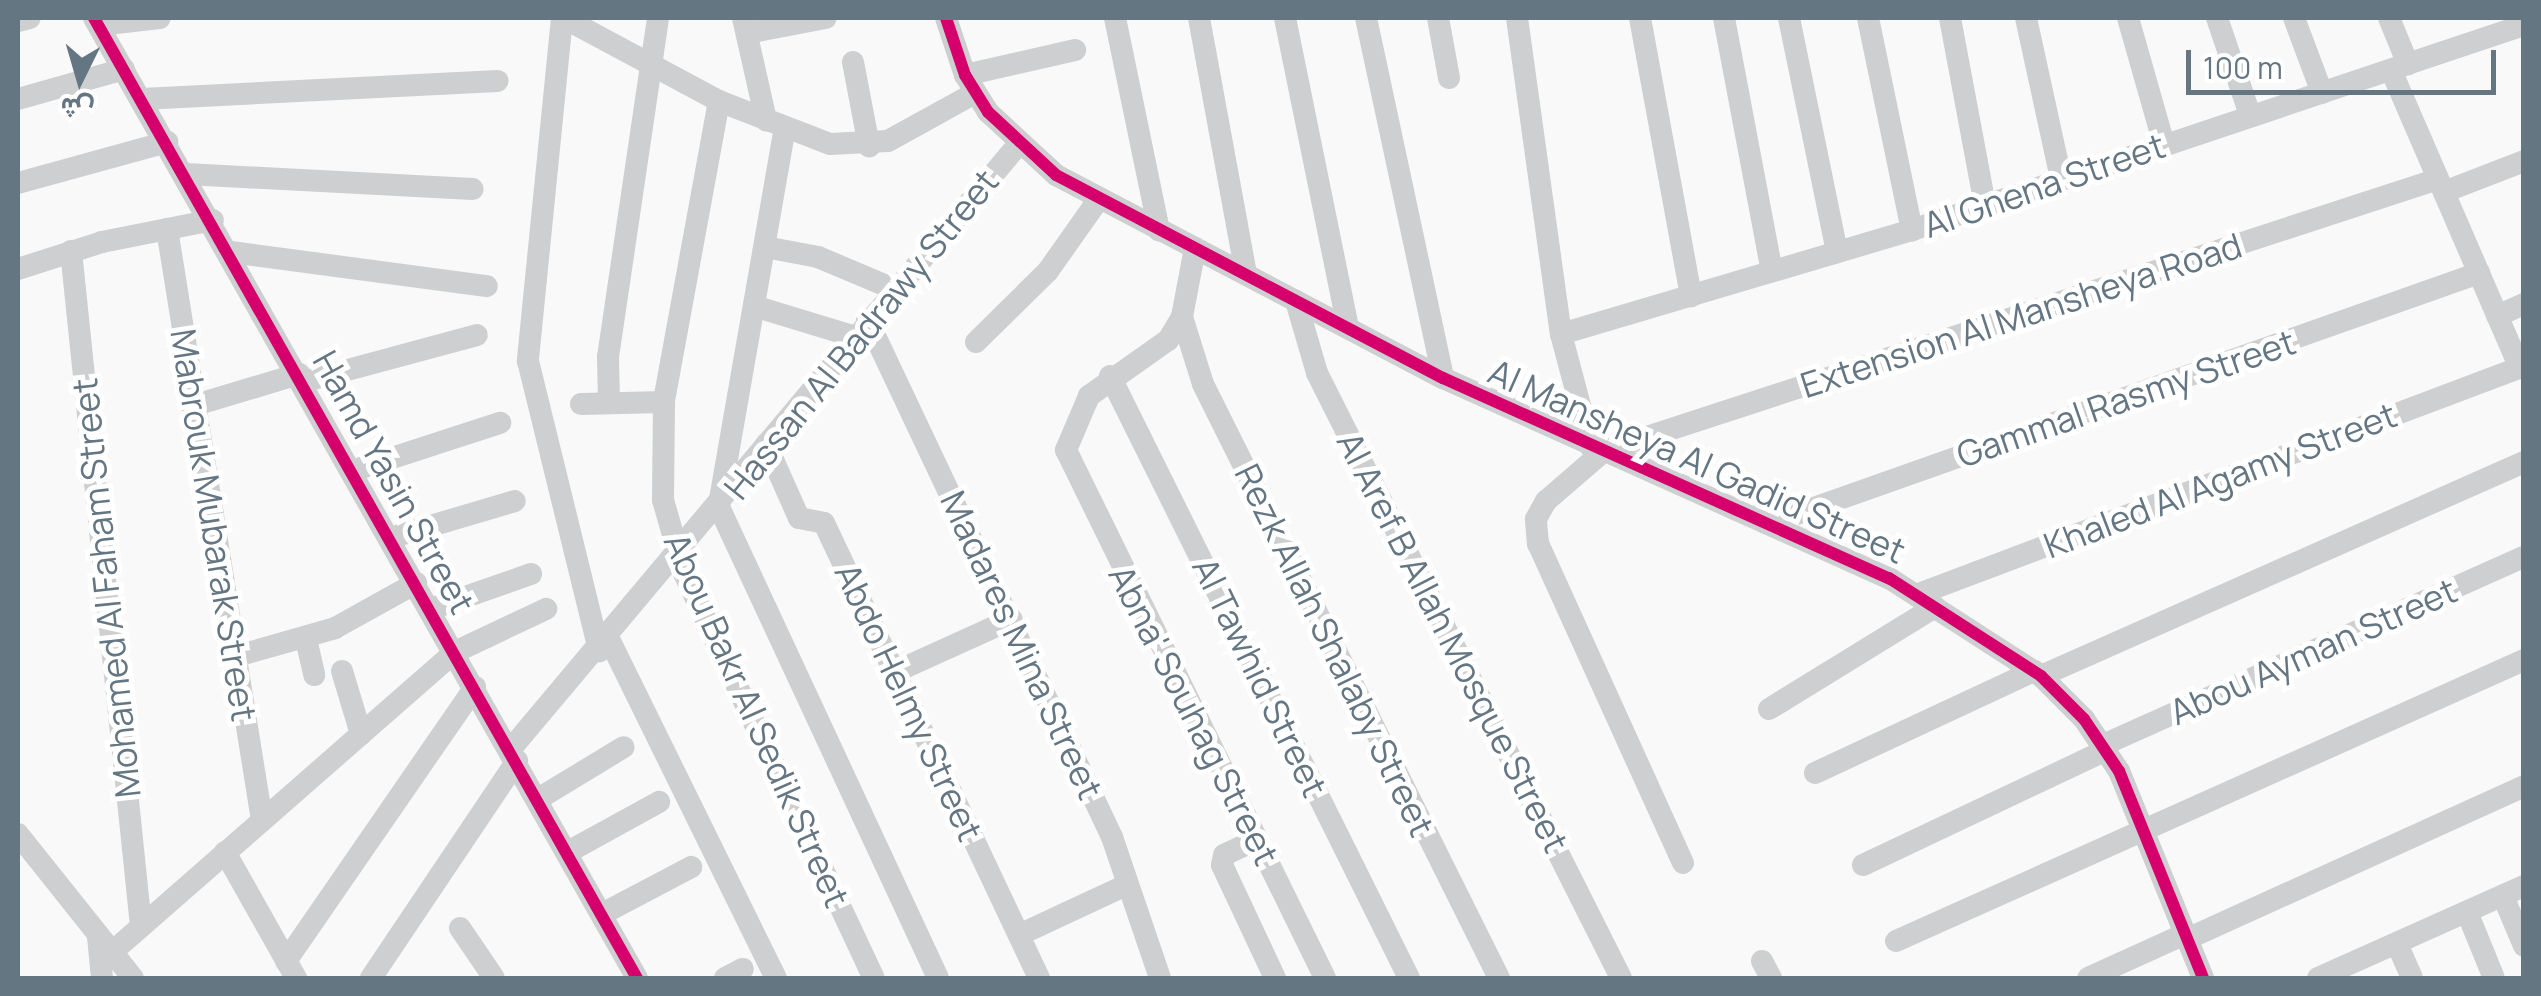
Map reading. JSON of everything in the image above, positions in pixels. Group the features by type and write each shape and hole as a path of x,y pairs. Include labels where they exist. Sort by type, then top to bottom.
{"street":[{"path":"18,21 30,18"},
{"path":"96,21 160,18"},
{"path":"609,402 608,357 654,66 658,18"},
{"path":"826,18 745,25 776,124 765,247 720,507 938,978"},
{"path":"946,18 970,84"},
{"path":"1115,18 1158,230"},
{"path":"1199,18 1246,274"},
{"path":"1285,18 1348,328"},
{"path":"1366,18 1443,378"},
{"path":"1438,18 1449,78"},
{"path":"1517,18 1561,334 1597,449 1546,501 1536,519 1538,544 1682,863"},
{"path":"1640,18 1691,296"},
{"path":"1724,18 1772,272"},
{"path":"1789,18 1837,252"},
{"path":"1868,18 1912,230"},
{"path":"1950,18 1985,205"},
{"path":"2026,18 2061,179"},
{"path":"2128,18 2164,144"},
{"path":"2217,18 2250,115"},
{"path":"2294,18 2322,93"},
{"path":"2388,18 2400,67 2441,185 2522,367"},
{"name":"Hamd Yasin Street","path":"96,21 213,220 637,978"},
{"path":"776,978 604,645 528,361 561,21 596,26 654,66 719,101 830,144 869,146 970,84 1075,50"},
{"name":"Al Gnena Street","path":"1561,334 1912,230 2524,25"},
{"path":"853,62 869,146"},
{"path":"18,100 124,69"},
{"path":"142,98 498,81"},
{"name":"Al Mansheya Al Gadid Street","path":"970,84 1017,146 1098,200 1443,378 1597,449 1774,522 1926,601 2038,674 2104,748 2143,829 2203,978"},
{"name":"Abou Bakr Al Sedik Street","path":"719,101 664,402 660,472 678,556 874,978"},
{"path":"18,183 167,142"},
{"name":"Hassan Al Badrawy Street","path":"371,978 513,756 720,507 860,328 1017,146"},
{"name":"Extension Al Mansheya Road","path":"1597,449 2524,161"},
{"path":"186,174 474,188"},
{"path":"976,342 1048,271 1098,200"},
{"path":"18,269 71,250 213,220"},
{"name":"Mabrouk Mubarak Street","path":"168,229 192,406 262,820"},
{"path":"765,247 818,257 894,289"},
{"path":"1110,376 1148,356 1182,317 1195,248"},
{"name":"Mohamed Al Faham Street","path":"71,250 141,926"},
{"path":"231,252 486,286"},
{"name":"Gammal Rasmy Street","path":"1774,522 2479,273"},
{"name":"Al Aref B Allah Mosque Street","path":"1296,301 1318,373 1621,978"},
{"path":"2498,316 2524,304"},
{"path":"754,306 860,328"},
{"name":"Rezk Allah Shalaby Street","path":"1182,317 1203,384 1499,978"},
{"name":"Madares Mina Street","path":"860,328 1012,619 1112,836 1160,978"},
{"path":"192,406 477,336"},
{"name":"Khaled Al Agamy Street","path":"1769,709 1926,601 2522,367"},
{"name":"Abna' Souhag Street","path":"1110,376 1076,418 1066,450 1325,978"},
{"name":"Al Tawhid Street","path":"1110,376 1409,978"},
{"path":"582,404 664,402"},
{"path":"352,470 500,423"},
{"name":"Abdo Helmy Street","path":"766,444 798,518 824,523 1039,978"},
{"path":"1815,773 2524,462"},
{"path":"390,538 514,501"},
{"name":"Abou Ayman Street","path":"1862,866 2104,748 2524,558"},
{"path":"430,609 532,574"},
{"path":"236,656 306,639 416,583"},
{"path":"104,945 141,926 455,652 546,609"},
{"path":"895,672 1012,619"},
{"path":"306,639 314,675"},
{"path":"1896,942 2524,660"},
{"path":"342,671 360,734"},
{"path":"226,852 291,970 474,687"},
{"path":"538,800 624,747"},
{"path":"2088,978 2524,786"},
{"path":"568,852 659,802"},
{"path":"18,834 133,978"},
{"path":"1256,840 1224,855 1222,864 1276,978"},
{"path":"602,914 691,867"},
{"path":"1019,935 1126,885"},
{"path":"2318,978 2513,891 2524,946"},
{"path":"2466,912 2494,978"},
{"path":"460,928 494,978"},
{"path":"2396,944 2412,978"},
{"path":"102,978 104,945"}],"cycle path":[{"path":"94,18 637,978"},
{"path":"946,18 965,75 988,112 1056,175 1443,378 1889,578 2041,676 2084,719 2119,771 2203,978"}]}
